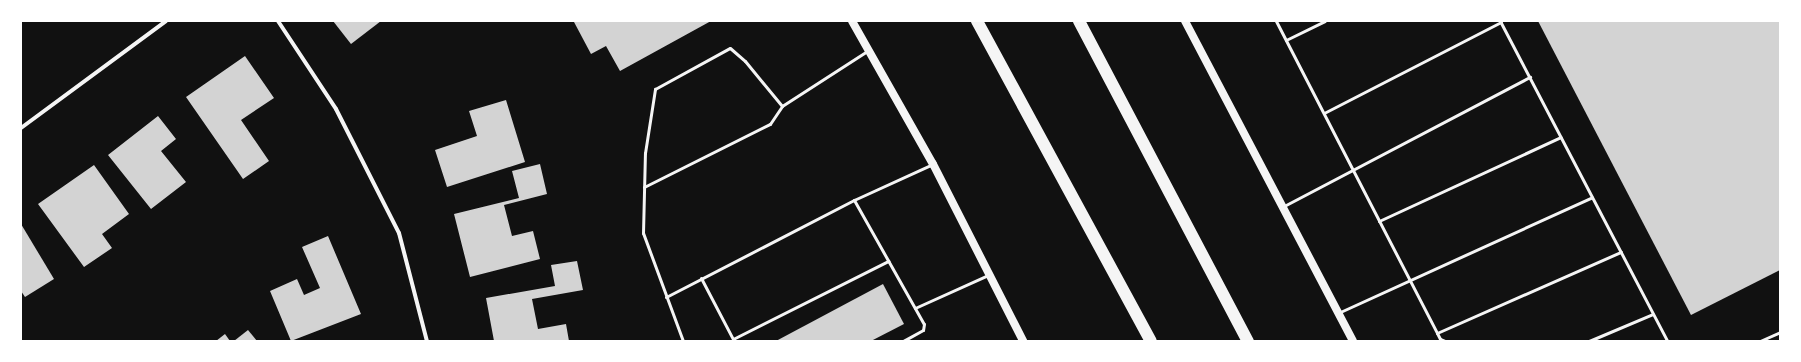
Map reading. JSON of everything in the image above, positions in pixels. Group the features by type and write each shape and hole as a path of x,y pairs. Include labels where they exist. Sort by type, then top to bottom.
{"highway":[{"path":"977,21 1150,341"},
{"path":"1079,21 1248,341"}],"main road":[{"path":"852,21 867,51 932,164 1023,341"},
{"path":"1185,21 1284,206 1353,341"}],"street":[{"path":"21,128 166,21"},
{"path":"278,21 336,110 399,233 426,341"}],"lane":[{"path":"1276,21 1440,339 1445,341"},
{"path":"1286,40 1325,21"},
{"path":"1324,113 1501,22 1667,341"},
{"path":"683,341 643,233 645,153 655,89 730,48 745,61 782,106"},
{"path":"644,187 770,124 782,106 867,51"},
{"path":"1284,206 1530,77"},
{"path":"1379,221 1561,137"},
{"path":"666,297 854,200 932,164"},
{"path":"1338,313 1592,197"},
{"path":"854,200 924,324 923,330 903,341"},
{"path":"1437,333 1621,252"},
{"path":"701,278 734,340 888,261"},
{"path":"915,308 989,275"},
{"path":"1589,341 1653,314"},
{"path":"1760,341 1780,332"}],"building":[{"path":"333,21 381,21 351,44"},
{"path":"711,21 620,71 606,46 591,54 574,22"},
{"path":"1538,21 1780,21 1780,270 1691,315"},
{"path":"245,56 274,98 241,120 269,161 243,179 186,97"},
{"path":"506,100 525,162 447,187 435,150 477,136 469,111"},
{"path":"158,116 176,139 161,151 186,182 151,209 108,155"},
{"path":"540,164 547,194 504,205 512,236 533,231 540,259 470,277 454,214 519,198 512,171"},
{"path":"94,165 129,214 102,234 112,248 84,267 38,204"},
{"path":"21,224 54,279 25,297 21,291"},
{"path":"328,236 361,314 291,341 270,291 297,279 304,295 320,288 302,247"},
{"path":"577,261 583,290 532,299 538,329 566,324 569,341 494,341 486,298 555,286 551,265"},
{"path":"883,284 904,324 871,341 776,341"},
{"path":"248,330 257,341 234,341"},
{"path":"225,334 230,341 216,341"}]}
